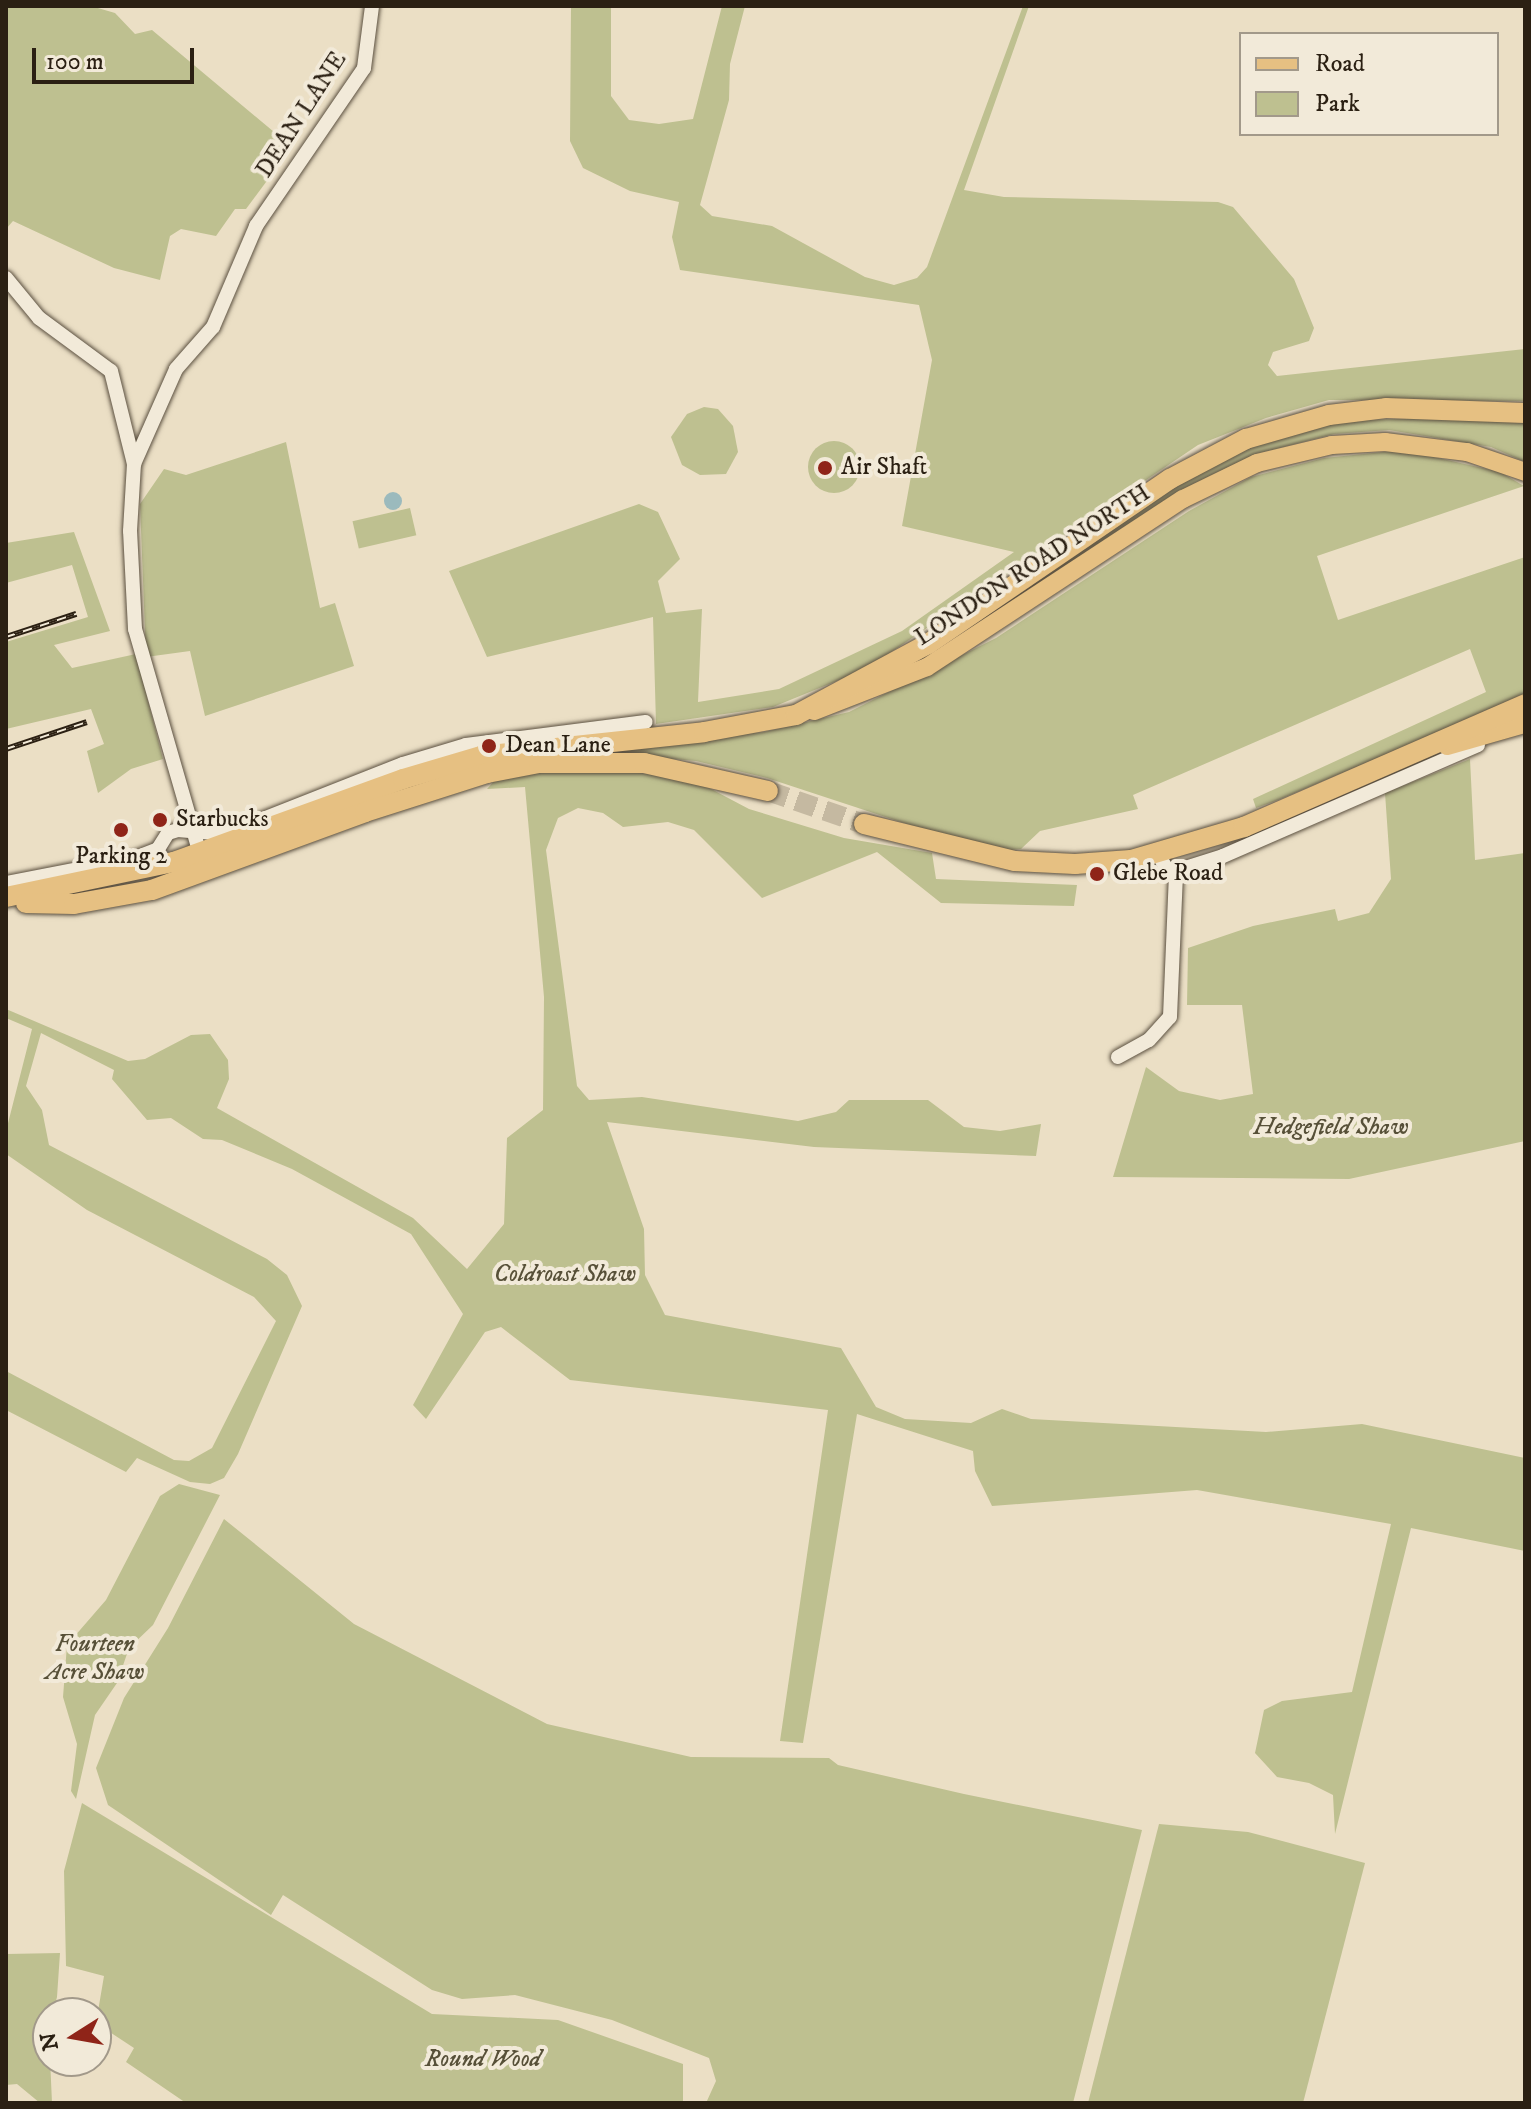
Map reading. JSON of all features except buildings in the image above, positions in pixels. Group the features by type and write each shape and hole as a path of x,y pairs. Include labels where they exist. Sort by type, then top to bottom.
{"highway":[{"path":"796,715 928,644 1170,479 1246,439 1329,415 1386,408 1525,413"},
{"path":"864,824 1015,861 1075,864 1158,854 1244,827 1525,704"},
{"name":"LONDON ROAD NORTH","path":"202,863 234,837 407,777 481,756 704,732 796,715"},
{"path":"6,903 97,901 202,863 487,773 539,763 644,763 768,791"},
{"path":"6,897 105,872 202,863"}],"main road":[{"name":"LONDON ROAD NORTH","path":"796,715 842,704 927,667 1183,499 1257,463 1332,445 1398,443 1467,452 1525,472"},
{"path":"1413,752 1525,724"}],"street":[{"name":"DEAN LANE","path":"202,863 135,629 130,531 134,464 176,369 213,327 256,226 364,68 372,6"},
{"path":"6,278 39,318 111,371 134,464"},
{"name":"LONDON ROAD NORTH","path":"234,837 403,764 466,745 646,722"},
{"path":"1158,854 1166,868 1176,871 1251,844 1474,746 1525,733"},
{"path":"6,883 105,872 158,849 168,833 192,828 234,837"},
{"path":"1118,1057 1159,1032 1170,1017 1176,871"}],"green space":[{"path":"6,6 91,6 115,13 135,34 152,30 292,147 246,209 235,209 216,236 181,229 170,236 160,280 114,268 13,221 6,229"},
{"path":"571,6 611,6 611,96 629,120 659,124 693,119 722,6 745,6 730,64 729,100 700,205 712,216 772,226 865,277 894,285 917,278 927,267 1023,6 1029,6 964,190 1004,197 1218,202 1233,207 1294,279 1314,328 1309,341 1273,352 1268,365 1277,376 1525,349 1525,401 1329,400 1266,418 1198,445 866,669 773,707 656,724 653,617 487,657 449,571 639,504 658,512 680,559 658,581 666,613 702,609 698,702 779,689 902,631 1014,552 902,526 932,360 919,305 680,270 672,237 679,202 630,191 583,168 570,141"},
{"path":"704,407 718,409 733,426 738,452 726,474 700,475 682,465 671,437 687,414"},
{"path":"1448,418 1525,423 1525,462 1491,447 1389,430 1334,434 1256,454 1193,484 936,649 1201,470 1275,437 1350,420"},
{"path":"834,441 852,449 860,467 852,485 834,493 816,485 808,467 816,449"},
{"path":"286,442 320,608 335,603 354,666 205,716 190,651 146,657 140,504 164,469 186,475"},
{"path":"1403,450 1500,472 1524,486 1317,556 1338,620 1525,557 1525,696 1278,800 1256,808 1253,799 1486,692 1470,649 1133,795 1138,809 1040,831 1021,849 992,852 767,778 696,761 584,751 764,732 849,712 996,638 1189,511 1251,477 1324,458"},
{"path":"410,508 416,535 359,549 353,521"},
{"path":"74,532 110,631 54,645 72,668 136,654 163,759 131,769 98,793 87,751 104,744 91,709 6,729 6,642 88,617 72,565 6,583 6,543"},
{"name":"Hedgefield Shaw","path":"1470,759 1475,860 1525,853 1525,1141 1349,1179 1113,1177 1146,1067 1179,1091 1220,1100 1253,1094 1242,1005 1187,1005 1188,948 1253,926 1335,909 1338,921 1369,913 1391,879 1385,793"},
{"name":"Coldroast Shaw","path":"554,770 620,770 696,781 749,809 844,838 932,853 936,879 1077,885 1074,906 941,903 877,852 762,898 694,830 668,822 623,827 603,813 578,808 558,818 546,850 577,1086 589,1100 642,1097 798,1121 836,1112 849,1100 928,1100 964,1127 1000,1131 1041,1124 1036,1156 814,1147 607,1122 644,1229 645,1275 665,1315 841,1348 876,1407 905,1419 971,1423 1002,1409 1031,1419 1266,1432 1362,1424 1525,1458 1525,1551 1411,1528 1335,1834 1333,1795 1309,1783 1277,1777 1255,1753 1264,1710 1282,1701 1352,1692 1391,1524 1197,1490 992,1506 975,1471 973,1451 857,1414 803,1743 780,1741 828,1410 570,1380 501,1327 485,1332 426,1419 413,1405 463,1314 411,1234 292,1169 222,1140 203,1139 171,1118 147,1120 112,1079 114,1070 41,1033 26,1086 42,1110 49,1145 267,1259 287,1275 302,1306 238,1454 224,1478 210,1484 190,1482 137,1458 126,1472 6,1410 6,1371 174,1460 189,1461 212,1448 276,1321 254,1297 87,1210 6,1154 6,1131 32,1029 6,1018 6,1009 128,1061 145,1059 191,1035 210,1034 228,1060 229,1079 217,1108 413,1218 467,1269 504,1224 507,1138 543,1110 544,997 525,787 487,789 495,780"},
{"name":"Fourteen Acre Shaw","path":"179,1484 220,1495 153,1625 129,1648 117,1683 95,1715 76,1799 71,1791 77,1744 63,1697 67,1645 106,1600 160,1496"},
{"path":"224,1519 354,1624 547,1724 691,1757 829,1758 838,1765 964,1794 1142,1830 1073,2103 706,2103 716,2081 709,2058 612,2020 515,1995 462,1999 432,1990 283,1895 271,1915 108,1805 96,1768 124,1698 168,1628"},
{"name":"Round Wood","path":"82,1803 432,2014 558,2020 683,2064 683,2103 186,2103 126,2062 134,2048 112,2034 112,1997 100,1997 104,1976 66,1966 64,1871"},
{"path":"1159,1824 1248,1832 1365,1863 1303,2103 1088,2103"},
{"path":"60,1953 57,1997 32,1997 32,2077 51,2077 52,2103 40,2103 17,2084 6,2085 6,1954"}],"water":[{"path":"393,492 402,501 393,510 384,501"}],"tunnel":[{"path":"768,791 864,824"}],"railway":[{"path":"6,637 76,614"},
{"path":"6,749 87,722"}],"place":[{"name":"Air Shaft","path":"825,468"},
{"name":"Dean Lane","path":"489,746"},
{"name":"Starbucks","path":"160,820"},
{"name":"Parking 2","path":"121,830"},
{"name":"Glebe Road","path":"1097,874"}]}
